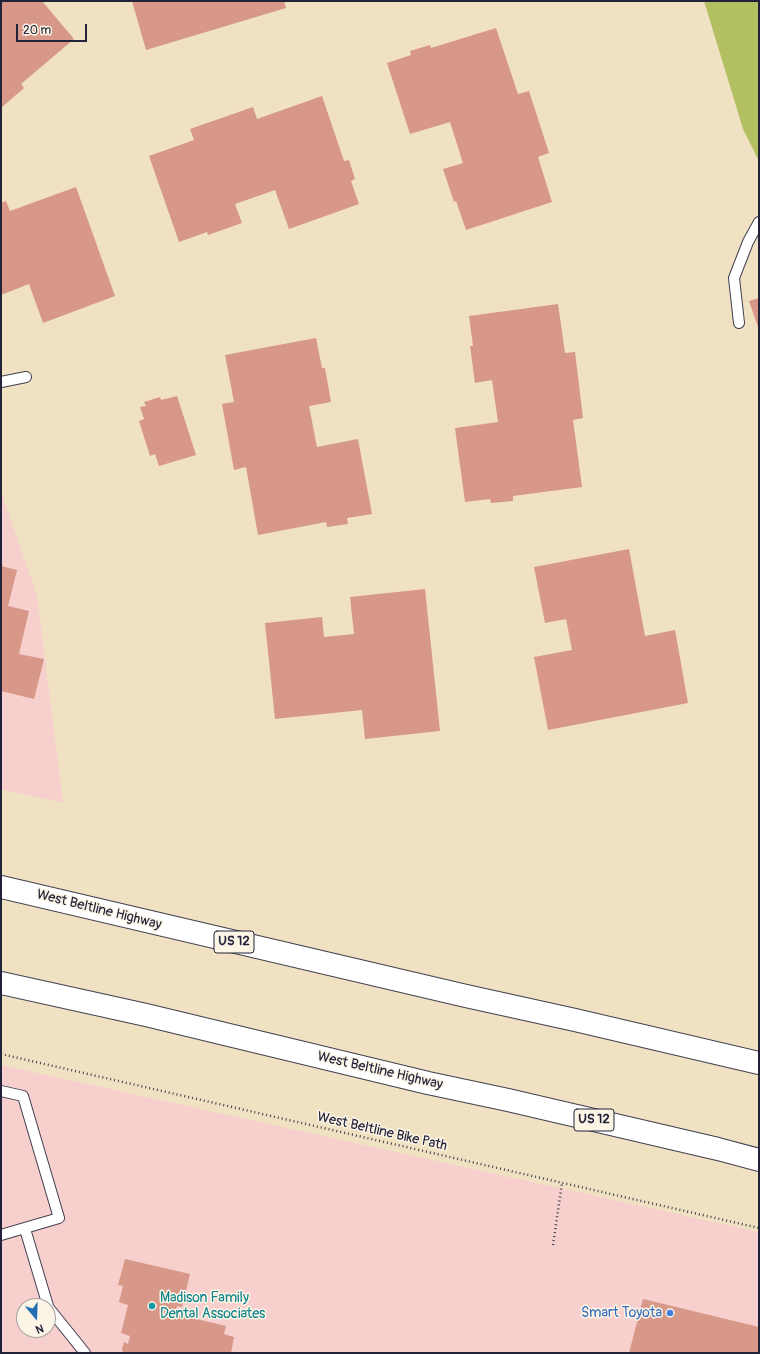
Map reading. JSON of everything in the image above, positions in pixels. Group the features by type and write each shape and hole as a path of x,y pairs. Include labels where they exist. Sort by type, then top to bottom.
{"highway":[{"name":"West Beltline Highway","path":"1,887 759,1063"},
{"name":"West Beltline Highway","path":"1,983 146,1015 428,1083 515,1101 759,1160"}],"lane":[{"path":"740,323 734,278 748,242 759,222"},
{"path":"1,382 26,377"},
{"path":"1,1091 23,1096 59,1218 1,1236"},
{"path":"25,1229 46,1298"},
{"path":"56,1316 85,1353"}],"path":[{"name":"West Beltline Bike Path","path":"1,1054 759,1228"},
{"path":"553,1245 562,1183"}],"shaded area":[{"path":"1,491 37,596 63,803 1,789"},
{"path":"1,1065 759,1232 759,1353 1,1353"}],"green space":[{"path":"704,1 759,1 759,161 743,129"}],"building":[{"path":"1,1 42,1 74,39 21,84 24,88 1,108"},
{"path":"132,1 284,1 286,8 146,50"},
{"path":"496,28 518,94 529,91 549,153 538,157 552,202 466,230 456,201 454,202 443,169 463,163 450,122 410,134 387,63 411,55 410,51 430,45 431,48"},
{"path":"322,96 344,161 349,160 355,179 351,181 359,204 289,229 275,190 235,204 242,223 208,235 207,232 179,242 149,156 194,140 190,129 253,107 257,119"},
{"path":"76,187 115,296 43,323 29,284 1,295 1,203 6,201 10,211"},
{"path":"759,298 759,330 749,301"},
{"path":"558,304 565,353 575,352 583,418 573,420 582,487 513,496 513,501 491,503 490,499 465,502 455,428 498,422 492,380 475,383 470,346 473,346 469,316"},
{"path":"316,338 322,368 325,368 331,402 309,406 317,447 358,439 372,514 347,518 348,524 327,527 326,522 258,535 246,467 234,470 222,404 234,402 225,355"},
{"path":"177,396 196,455 159,466 155,454 150,456 139,421 144,419 140,407 146,406 144,402 160,397 161,400"},
{"path":"629,549 645,636 675,630 688,703 548,730 534,657 572,650 566,619 545,623 534,567"},
{"path":"1,566 17,570 8,606 29,611 19,654 44,659 34,699 1,691"},
{"path":"425,589 440,731 365,739 362,710 275,719 265,623 322,617 324,637 354,634 350,597"},
{"name":"Madison Family Dental Associates","path":"125,1259 190,1274 182,1307 177,1306 175,1314 226,1326 224,1334 234,1337 231,1353 123,1353 122,1349 124,1342 128,1344 130,1336 121,1333 128,1305 119,1302 123,1286 118,1285"},
{"name":"Smart Toyota","path":"643,1299 759,1327 759,1353 629,1353"}],"place":[{"name":"Madison Family Dental Associates","path":"152,1306"},
{"name":"Smart Toyota","path":"670,1313"}]}
